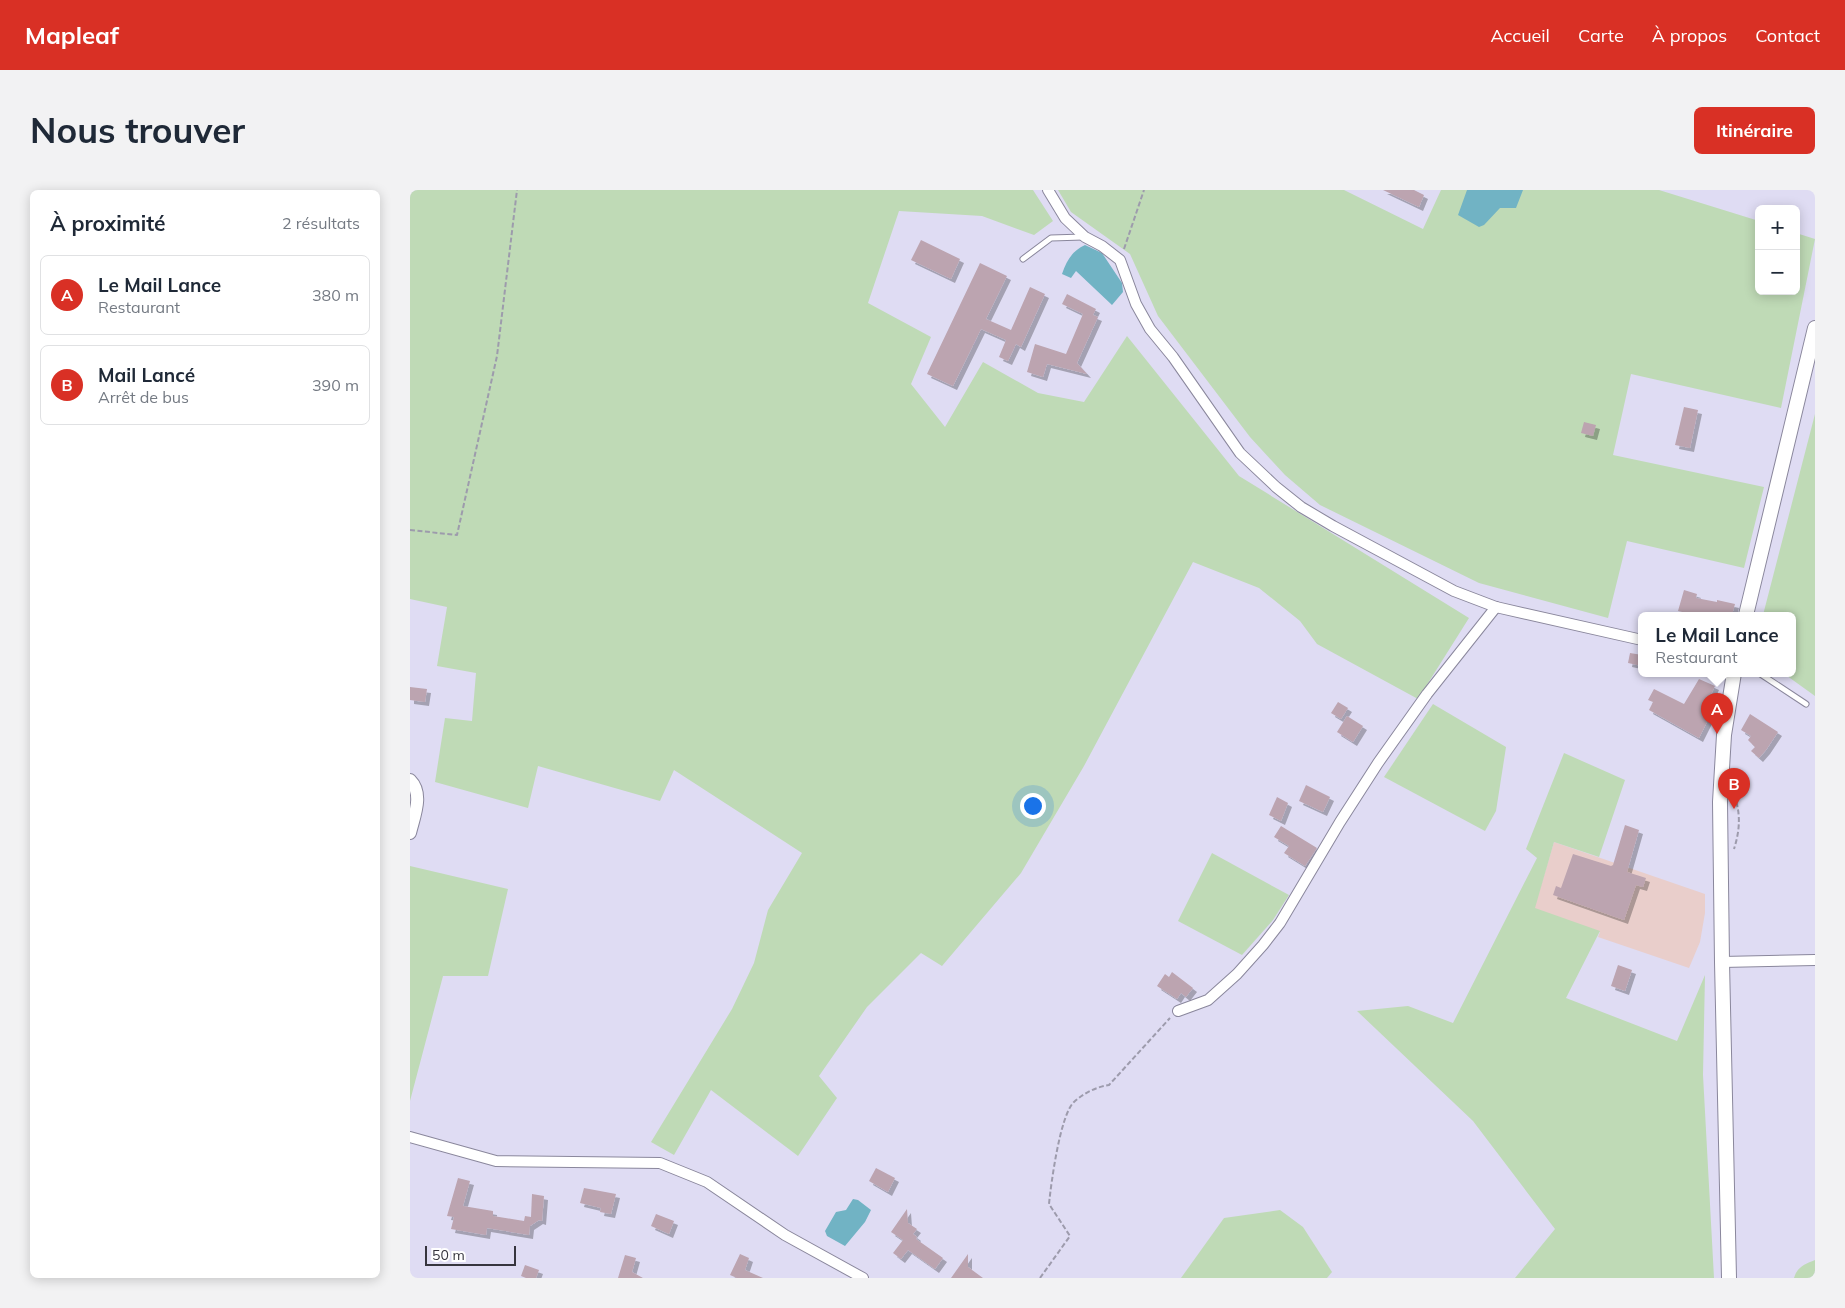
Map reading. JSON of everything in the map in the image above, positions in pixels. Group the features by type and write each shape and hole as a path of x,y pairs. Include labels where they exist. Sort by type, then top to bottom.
{"main road":[{"path":"1747,612 1813,345 1815,328"},
{"path":"1730,1278 1720,802 1724,735 1733,677"}],"street":[{"path":"1048,190 1065,218 1084,236 1102,246 1120,260 1136,304 1150,329 1173,357 1240,453 1276,487 1301,506 1333,526 1454,590 1496,607 1638,639"},
{"path":"1178,1011 1208,1000 1237,974 1263,946 1280,923 1340,822 1378,763 1427,694 1496,607"},
{"path":"410,780 415,785 418,796 410,833"},
{"path":"1722,962 1815,960"},
{"path":"410,1137 496,1161 660,1162 707,1182 785,1235 863,1278"}],"lane":[{"path":"1023,259 1051,238 1084,236"},
{"path":"1765,677 1806,704"}],"path":[{"path":"410,530 457,535 497,356 517,190"},
{"path":"1120,260 1144,190"},
{"path":"1040,1278 1070,1236 1049,1204 1063,1127 1073,1103 1097,1087 1109,1085 1164,1023 1178,1011"}],"shaded area":[{"path":"1554,842 1705,894 1705,913 1700,942 1689,968 1598,937 1600,932 1534,909"}],"green space":[{"path":"410,190 1033,190 1053,221 1034,235 982,216 899,211 868,303 931,337 911,384 945,427 983,362 1038,393 1084,402 1127,336 1239,476 1469,618 1418,699 1317,644 1300,621 1259,588 1193,562 1084,766 1021,873 942,966 921,953 867,1007 819,1076 837,1098 798,1156 711,1090 674,1155 651,1142 732,1009 754,963 768,910 802,853 674,770 660,801 538,766 528,808 435,782 445,718 472,721 476,673 437,666 447,607 410,599"},
{"path":"1058,190 1344,190 1423,229 1441,190 1659,190 1755,220 1755,295 1800,295 1800,234 1815,239 1781,408 1631,374 1613,455 1764,487 1744,568 1627,541 1608,618 1479,583 1320,505 1285,475 1250,437 1158,316 1130,254 1071,212"},
{"path":"1815,414 1815,696 1789,677 1796,677 1796,612 1764,612"},
{"path":"1433,704 1506,747 1496,811 1485,831 1384,777"},
{"path":"1564,753 1625,780 1599,857 1554,842 1535,908 1600,931 1566,998 1677,1041 1705,975 1703,1075 1714,1278 1515,1278 1555,1229 1473,1121 1357,1011 1408,1006 1453,1023 1537,858 1526,849"},
{"path":"1212,853 1289,895 1273,920 1242,955 1178,921"},
{"path":"410,866 508,889 488,976 443,976 410,1101"},
{"path":"1280,1210 1303,1227 1332,1272 1327,1278 1181,1278 1224,1218"},
{"path":"1815,1260 1815,1278 1794,1278 1799,1269"}],"water":[{"path":"1467,190 1523,190 1516,208 1500,208 1484,225 1479,227 1458,215"},
{"path":"1085,245 1102,253 1122,283 1123,292 1112,305 1076,271 1071,278 1062,274 1071,256"},
{"path":"853,1199 858,1200 871,1210 865,1222 845,1246 827,1236 825,1231 836,1212 846,1210"}],"building":[{"path":"1383,190 1414,190 1424,195 1419,207"},
{"path":"921,240 960,259 951,279 911,260"},
{"path":"980,263 1007,276 986,319 1011,330 1030,287 1045,294 1021,347 1016,344 1008,361 999,357 1006,340 981,329 953,386 927,374"},
{"path":"1067,294 1096,309 1093,315 1098,317 1077,363 1087,374 1047,364 1043,377 1027,372 1035,344 1066,354 1083,314 1062,304"},
{"path":"1684,407 1698,410 1690,448 1675,445"},
{"path":"1584,422 1596,425 1593,436 1581,433"},
{"path":"1684,590 1697,594 1696,598 1735,604 1733,612 1678,611"},
{"path":"1630,653 1638,654 1638,665 1628,663"},
{"path":"1699,679 1715,686 1702,714 1709,718 1699,738 1649,710 1653,702 1648,700 1654,689 1684,704"},
{"path":"410,687 427,689 425,702 410,700"},
{"path":"1338,702 1348,708 1341,719 1331,713"},
{"path":"1750,714 1778,732 1759,758 1751,751 1755,747 1748,740 1751,736 1741,730"},
{"path":"1347,716 1363,726 1353,742 1337,732"},
{"path":"1306,785 1330,797 1323,812 1299,801"},
{"path":"1277,797 1288,803 1281,821 1269,815"},
{"path":"1625,825 1639,830 1627,872 1646,878 1643,887 1636,885 1624,920 1553,895 1556,886 1561,888 1573,854 1613,865"},
{"path":"1281,826 1317,848 1305,866 1284,853 1289,846 1274,837"},
{"path":"1618,965 1632,970 1625,991 1611,986"},
{"path":"1172,972 1193,988 1186,997 1181,993 1177,999 1157,986 1165,974 1169,977"},
{"path":"876,1168 895,1178 888,1192 869,1181"},
{"path":"458,1178 470,1181 463,1206 493,1211 493,1216 524,1221 525,1216 531,1217 532,1194 544,1196 542,1221 539,1220 530,1226 529,1235 487,1228 486,1235 451,1229 454,1217 447,1216"},
{"path":"584,1188 616,1194 611,1214 600,1212 601,1208 580,1203"},
{"path":"907,1209 908,1223 917,1229 913,1234 917,1237 916,1239 943,1258 935,1269 908,1250 901,1259 893,1253 903,1240 891,1232"},
{"path":"656,1214 674,1221 669,1234 651,1226"},
{"path":"740,1254 749,1258 745,1270 763,1278 737,1278 730,1275"},
{"path":"968,1254 968,1267 983,1278 951,1278"},
{"path":"625,1255 636,1258 632,1272 643,1278 618,1278"},
{"path":"525,1265 539,1270 536,1278 521,1276"}],"place":[{"name":"Le Mail Lance","path":"1717,734"},
{"name":"Mail Lancé","path":"1734,809"}]}
